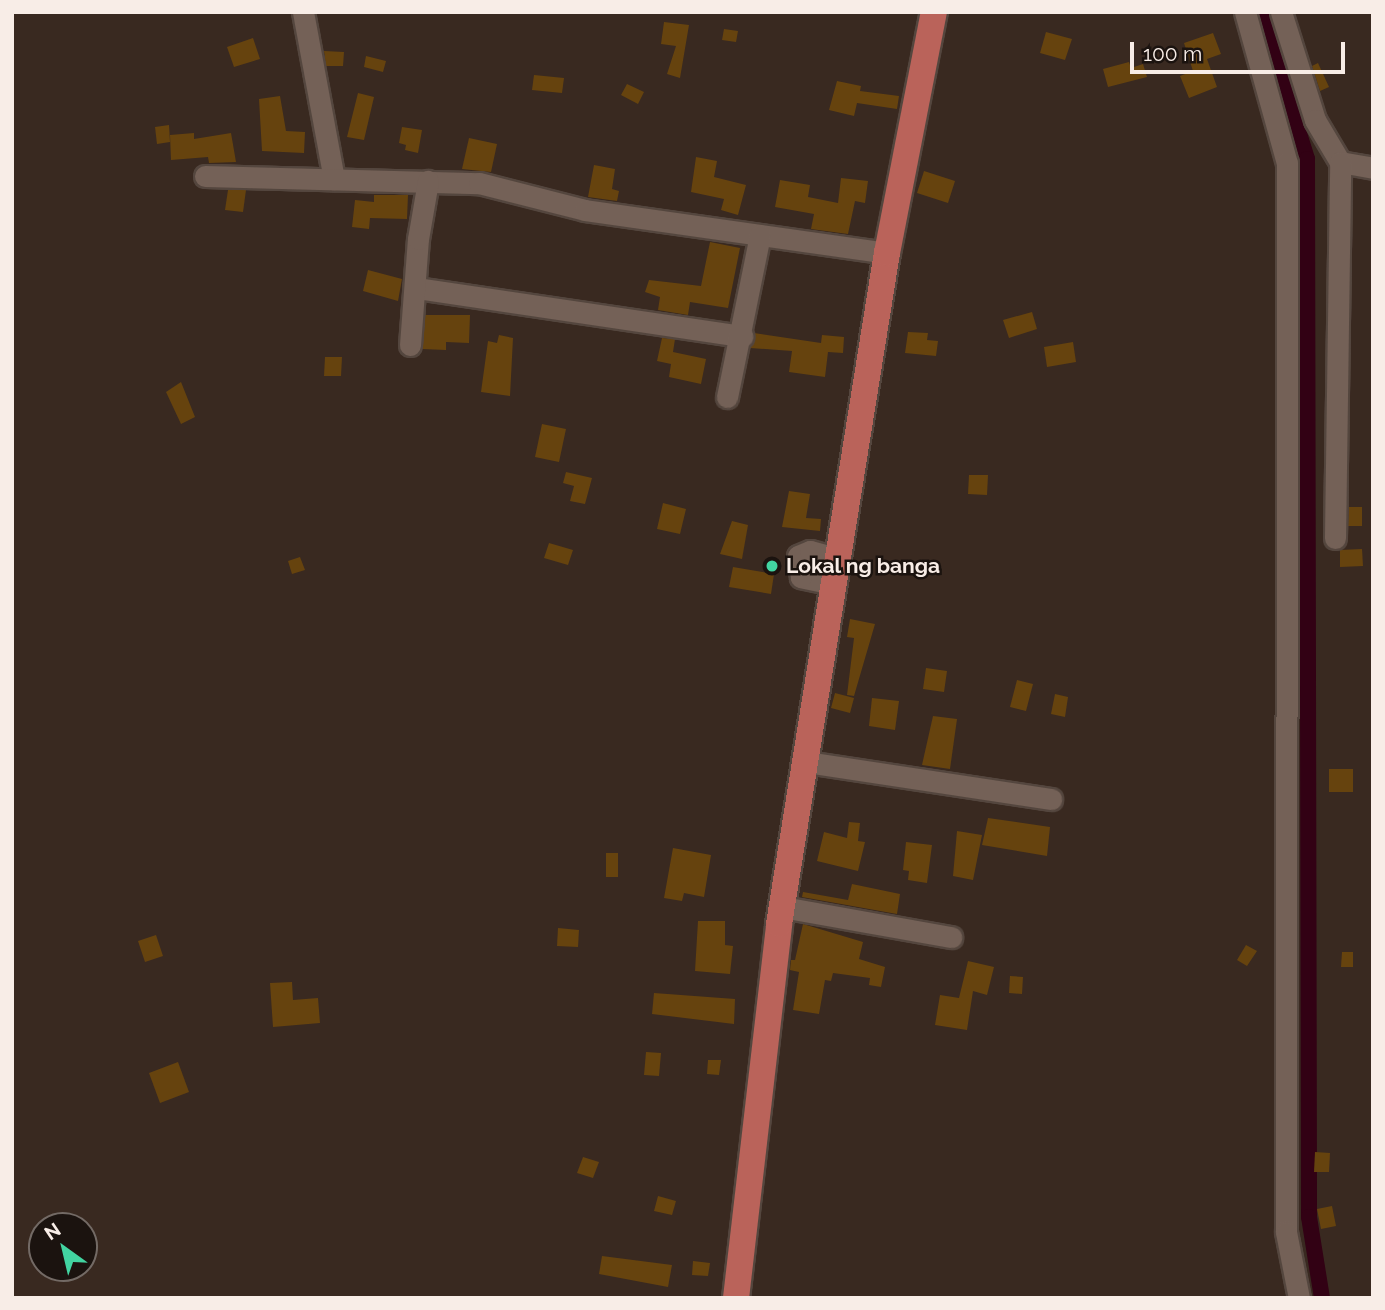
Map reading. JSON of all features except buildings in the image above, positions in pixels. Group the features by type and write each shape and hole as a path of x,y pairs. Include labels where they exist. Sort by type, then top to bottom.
{"main road":[{"path":"736,1298 782,907 833,584 840,559 887,253 934,12"}],"street":[{"path":"303,12 334,179"},
{"path":"1245,12 1287,163 1286,1220 1299,1298"},
{"path":"1282,12 1315,120 1340,162 1335,538"},
{"path":"1340,162 1373,168"},
{"path":"205,176 479,183 585,210 887,253"},
{"path":"410,345 428,181"},
{"path":"727,397 742,336 760,235"},
{"path":"416,288 742,336"},
{"path":"833,584 801,577 798,556 810,551 840,559"},
{"path":"806,762 1051,799"},
{"path":"782,907 951,937"}],"waterway":[{"path":"1261,12 1307,159 1309,1217 1322,1298"}],"place":[{"name":"Lokal ng banga","path":"772,566"}]}
